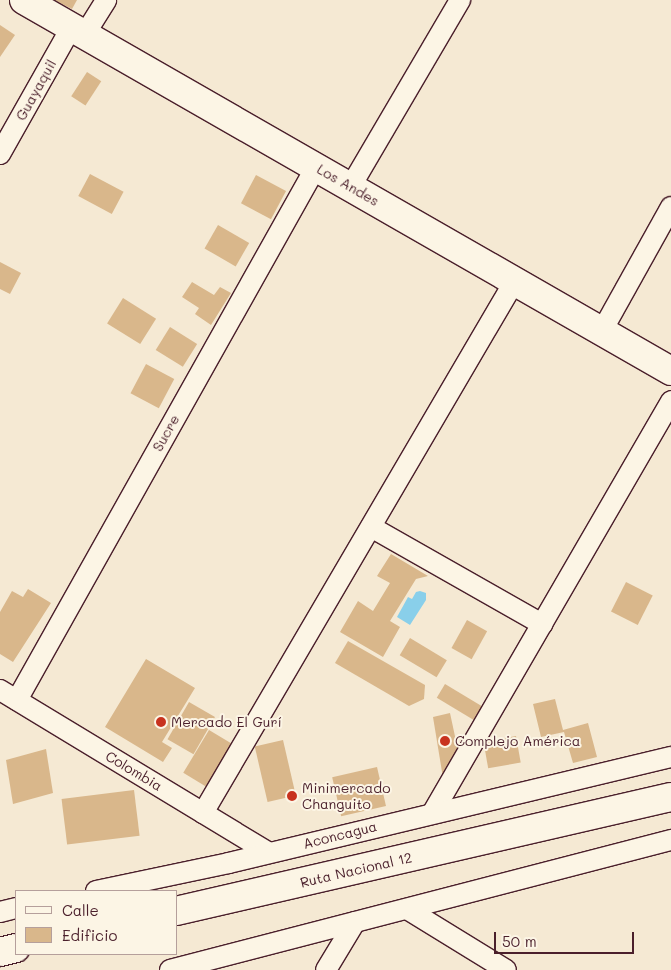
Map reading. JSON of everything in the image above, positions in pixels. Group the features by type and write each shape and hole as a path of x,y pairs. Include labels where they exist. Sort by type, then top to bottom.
{"main road":[{"name":"Los Andes","path":"24,0 316,168 351,186 671,372"},
{"name":"Ruta Nacional 12","path":"178,911 671,796"},
{"name":"Ruta Nacional 12","path":"535,829 671,808"},
{"path":"0,952 15,948"}],"street":[{"name":"Guayaquil","path":"0,154 79,30 106,0"},
{"path":"351,186 460,0"},
{"name":"Sucre","path":"8,695 316,168"},
{"path":"602,331 671,206"},
{"path":"203,813 514,282"},
{"path":"433,812 671,401"},
{"path":"371,527 542,624"},
{"name":"Colombia","path":"8,695 267,852"},
{"name":"Aconcagua","path":"100,890 671,757"},
{"path":"170,970 671,840"},
{"path":"0,912 15,908"},
{"path":"407,909 506,970"},
{"path":"326,970 355,922"}],"water":[{"path":"416,592 426,593 426,600 410,625 397,617 408,597 412,599"}],"building":[{"path":"54,0 77,0 72,9"},
{"path":"0,25 15,35 0,57"},
{"path":"87,72 101,81 85,106 71,96"},
{"path":"90,174 124,192 112,214 78,196"},
{"path":"256,175 286,191 271,219 241,203"},
{"path":"218,225 249,243 236,266 204,248"},
{"path":"0,262 21,273 10,294 0,289"},
{"path":"192,282 214,295 220,287 231,293 211,325 195,314 199,308 182,297"},
{"path":"123,298 156,319 140,344 107,323"},
{"path":"170,327 197,344 183,367 156,350"},
{"path":"146,364 174,379 159,408 131,393"},
{"path":"391,554 428,576 416,579 390,621 400,627 383,657 340,632 358,601 373,611 390,583 377,576"},
{"path":"626,582 653,596 638,625 611,611"},
{"path":"28,589 51,603 13,662 0,654 0,612 12,591 23,597"},
{"path":"467,620 487,631 472,659 451,648"},
{"path":"410,638 447,660 437,677 400,655"},
{"path":"348,641 425,685 424,699 409,706 335,663"},
{"path":"146,659 195,688 162,742 172,748 163,762 105,727"},
{"path":"445,684 485,708 477,722 437,698"},
{"path":"555,699 563,730 588,723 597,757 573,763 564,732 541,737 533,704"},
{"path":"189,702 215,717 193,754 168,739"},
{"path":"450,713 459,755 443,778 433,717"},
{"path":"209,730 239,748 213,791 183,773"},
{"path":"516,736 521,763 488,768 484,742"},
{"path":"283,740 296,796 268,802 255,747"},
{"path":"46,749 53,793 13,804 6,760"},
{"path":"377,767 386,806 341,816 332,777"},
{"path":"134,790 140,836 67,845 62,799"}],"place":[{"name":"Mercado El Gurí","path":"161,722"},
{"name":"Complejo América","path":"445,741"},
{"name":"Minimercado Changuito","path":"292,796"}]}
